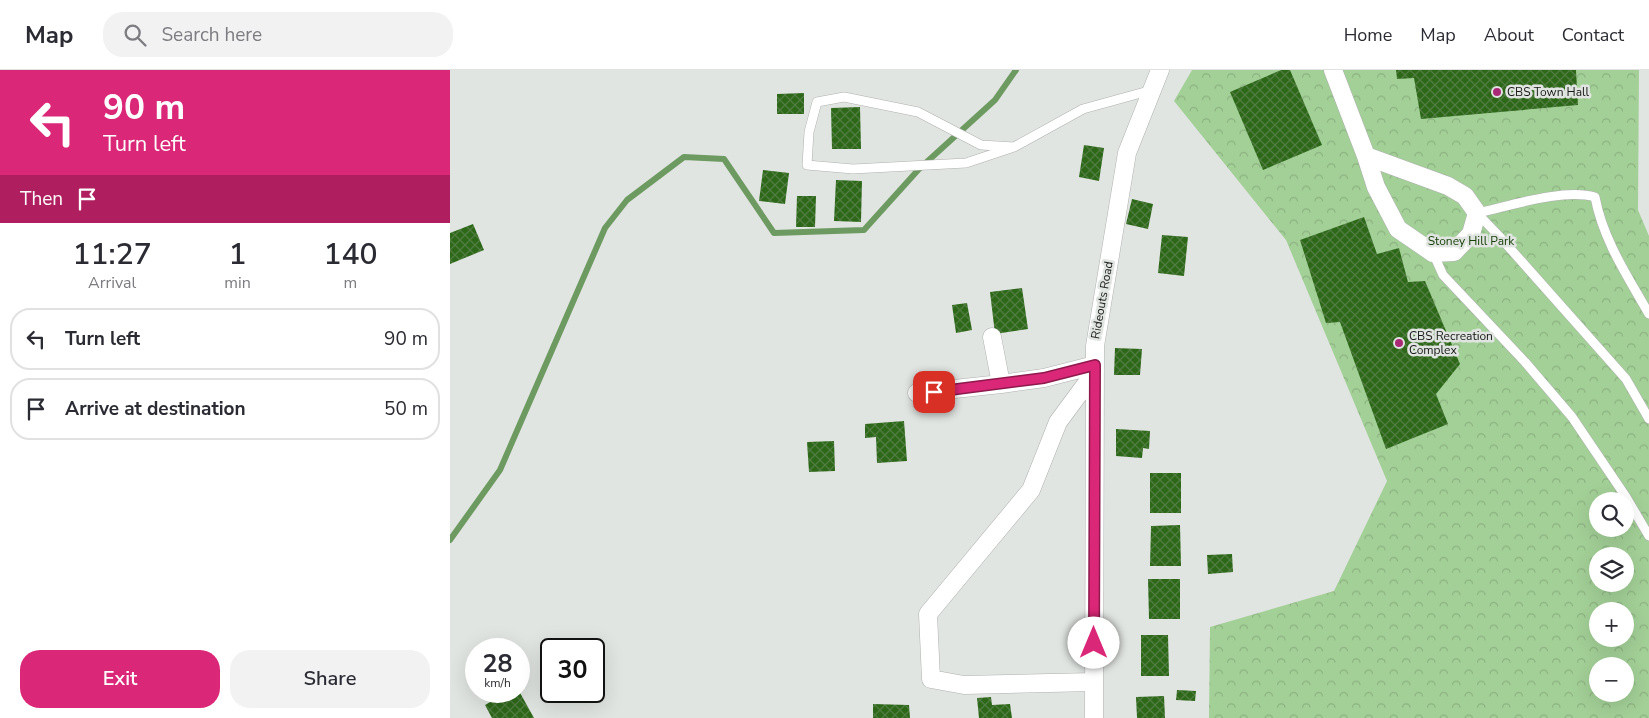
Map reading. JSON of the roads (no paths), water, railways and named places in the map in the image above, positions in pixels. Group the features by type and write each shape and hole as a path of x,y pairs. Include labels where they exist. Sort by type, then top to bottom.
{"street":[{"name":"Rideouts Road","path":"1094,718 1095,346 1127,153 1160,70"},
{"path":"1333,70 1376,186 1398,229 1433,253 1454,252 1471,234 1476,213 1465,196 1448,186 1366,156"},
{"path":"992,337 1002,384"},
{"path":"917,394 1002,384 1095,369"},
{"path":"1094,682 964,686 931,679 928,614 1031,490 1058,422 1095,369"}],"lane":[{"path":"1014,147 981,145 918,112 844,97 817,102 809,132 807,165 853,168 966,163 1014,147 1083,109 1152,90"},
{"path":"1476,213 1549,197 1583,194 1595,197 1597,208 1616,256 1649,314"},
{"path":"1476,213 1499,236 1626,379 1649,419"},
{"path":"1433,253 1443,275 1525,362 1572,417 1626,497 1649,536"}],"waterway":[{"path":"450,540 500,470 605,228 627,200 684,157 724,159 774,233 864,230 919,169 995,100 1016,70"}],"place":[{"name":"CBS Town Hall","path":"1497,92"},
{"name":"CBS Recreation Complex","path":"1399,343"}],"park label":[{"name":"Stoney Hill Park","path":"1471,241"}]}
